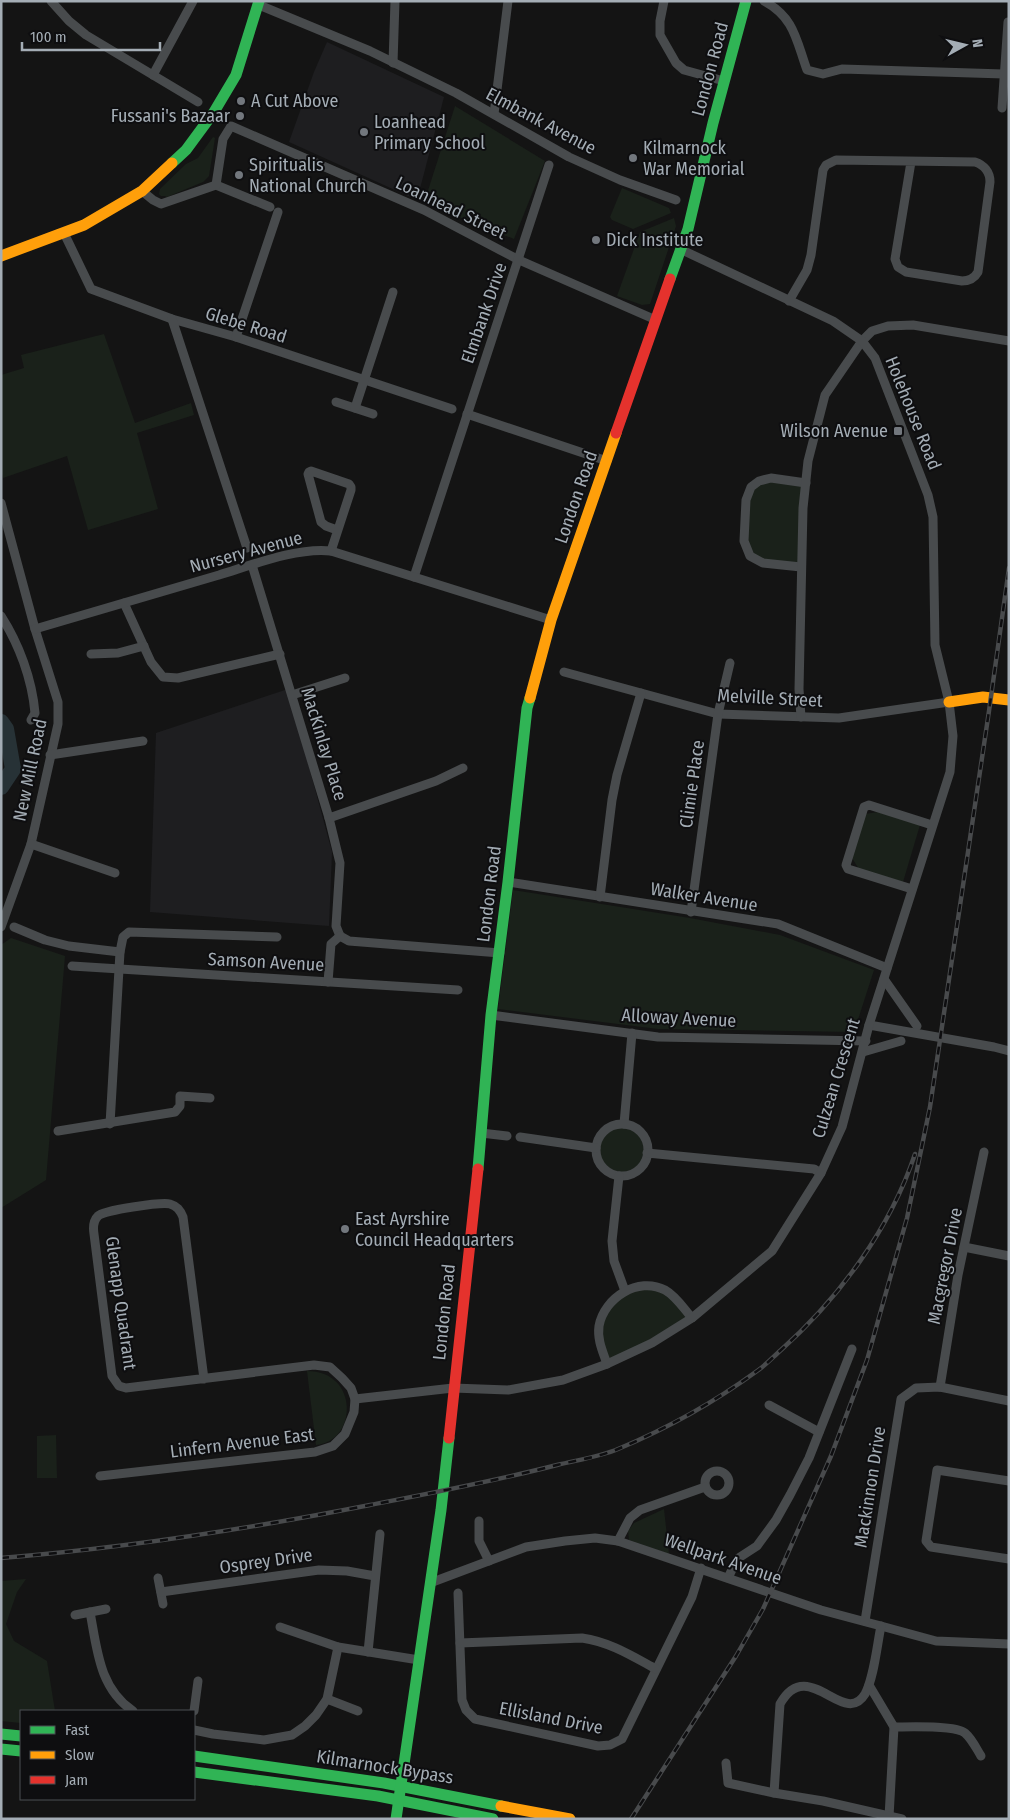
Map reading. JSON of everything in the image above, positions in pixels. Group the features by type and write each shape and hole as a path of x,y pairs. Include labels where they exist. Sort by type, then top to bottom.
{"main road":[{"name":"London Road","path":"396,1819 441,1510 481,1133 491,1015 528,708 551,620 688,229 724,81 746,1"},
{"path":"1,256 84,226 142,191 186,150 226,94 236,75 259,3"},
{"path":"949,702 983,697 1009,700"},
{"path":"1,1734 20,1736"},
{"path":"1,1748 20,1751"},
{"name":"Kilmarnock Bypass","path":"195,1756 384,1783 570,1819"},
{"name":"Kilmarnock Bypass","path":"195,1772 378,1796 493,1819"}],"street":[{"path":"51,1 69,21 86,35 198,102"},
{"path":"153,76 193,1"},
{"path":"393,63 395,1"},
{"path":"494,114 508,1"},
{"path":"664,1 660,21 660,35 676,63 684,70 724,81"},
{"path":"764,1 776,7 792,26 807,70 823,74 842,69 1004,74"},
{"name":"Elmbank Avenue","path":"259,3 370,51 494,114 568,157 620,180 676,200"},
{"path":"1002,108 1008,22"},
{"name":"Loanhead Street","path":"216,185 222,138 231,126 424,210 519,260 656,320"},
{"path":"789,301 804,277 811,255 823,170 826,165 836,160 975,162 982,165 987,171 990,182 978,272 972,279 962,281 906,272 898,267 895,259 911,162"},
{"name":"Elmbank Drive","path":"414,577 549,165"},
{"path":"142,191 161,204 216,185 274,209 236,337"},
{"name":"Glebe Road","path":"64,233 91,289 172,319 236,337 452,409"},
{"name":"Holehouse Road","path":"680,250 833,322 862,341 875,358 883,374 928,495 933,517 935,645 949,702"},
{"path":"355,408 393,292"},
{"path":"172,319 247,548"},
{"path":"801,717 799,689 803,508 808,462 826,395 862,341 872,331 888,326 913,325 1009,340"},
{"path":"336,402 373,414"},
{"path":"467,414 606,461"},
{"path":"331,550 338,530 351,487 349,484 311,471 308,474 321,522 338,530"},
{"path":"801,567 763,563 750,556 744,541 746,500 751,487 759,481 771,478 806,483"},
{"name":"New Mill Road","path":"1,503 6,541 36,629 58,702 58,724 31,844 1,927"},
{"name":"Nursery Avenue","path":"36,629 252,565 318,549 331,550 551,620"},
{"name":"MacKinlay Place","path":"252,565 329,818 340,863 336,926 340,936"},
{"path":"124,603 151,662 163,677 178,678 280,654"},
{"path":"1,616 7,625 29,676 35,713 31,720"},
{"path":"91,654 118,653 144,646"},
{"name":"Climie Place","path":"691,912 718,714 730,663"},
{"name":"Melville Street","path":"564,672 718,714 839,718 949,702"},
{"path":"292,695 345,678"},
{"path":"600,897 612,800 617,775 641,693"},
{"name":"Culzean Crescent","path":"355,1399 453,1388 508,1390 563,1380 607,1364 652,1343 692,1318 772,1251 821,1173 842,1127 869,1025 950,772 953,736 949,702"},
{"path":"50,755 143,741"},
{"path":"329,818 436,781 463,768"},
{"path":"912,889 848,869 846,864 864,807 869,805 932,825"},
{"path":"31,844 115,873"},
{"name":"Walker Avenue","path":"508,882 691,912 778,924 887,968"},
{"path":"14,927 45,940 69,946 120,952"},
{"path":"110,1124 120,952 123,937 129,932 277,937"},
{"path":"328,982 331,944 340,936"},
{"name":"Samson Avenue","path":"340,936 350,941 500,952"},
{"name":"Samson Avenue","path":"72,966 458,990"},
{"path":"884,979 918,1026"},
{"name":"Alloway Avenue","path":"491,1015 658,1037 866,1041"},
{"path":"869,1025 1009,1051"},
{"path":"624,1124 632,1033"},
{"path":"862,1052 901,1041"},
{"path":"58,1131 175,1112 180,1106 180,1096 210,1098"},
{"path":"624,1124 632,1126 639,1131 647,1145 647,1153 641,1167 635,1173 619,1176 611,1174 599,1163 596,1148 602,1133 616,1125 624,1124"},
{"path":"481,1133 508,1136"},
{"path":"520,1137 596,1148"},
{"name":"Macgregor Drive","path":"940,1387 964,1247 984,1152"},
{"path":"647,1153 814,1169 821,1173"},
{"path":"619,1176 612,1240 614,1261 625,1291"},
{"name":"Glenapp Quadrant","path":"168,1204 177,1206 181,1211 204,1379 126,1388 119,1386 112,1376 94,1234 94,1222 98,1216 111,1210 168,1204"},
{"path":"964,1247 1009,1256"},
{"path":"607,1364 599,1340 602,1315 609,1304 625,1291 636,1287 652,1286 665,1290 677,1300 692,1318"},
{"path":"728,1578 737,1559 757,1546 776,1520 809,1458 852,1350"},
{"path":"204,1379 314,1365 330,1367 351,1388 355,1399"},
{"name":"Mackinnon Drive","path":"864,1621 901,1399 916,1388 940,1387 1009,1401"},
{"name":"Linfern Avenue East","path":"100,1476 315,1452 333,1446 345,1434 352,1418 355,1399"},
{"path":"769,1405 819,1432"},
{"path":"1009,1481 937,1470 926,1541 931,1547 1009,1559"},
{"path":"618,1541 630,1518 640,1510 706,1487"},
{"path":"479,1522 479,1541 489,1561"},
{"path":"368,1652 380,1534"},
{"name":"Wellpark Avenue","path":"430,1583 526,1547 565,1540 595,1538 618,1541 821,1610 881,1626 936,1640 1009,1644"},
{"name":"Ellisland Drive","path":"458,1593 462,1700 466,1710 474,1719 598,1746 610,1745 622,1739 692,1597 700,1568"},
{"name":"Osprey Drive","path":"161,1592 319,1570 347,1571 375,1576"},
{"path":"158,1578 163,1604"},
{"path":"75,1615 106,1609"},
{"path":"90,1612 100,1665 107,1683 115,1696 132,1710"},
{"path":"774,1793 780,1704 786,1694 795,1687 816,1688 846,1704 855,1702 864,1696 869,1685 881,1626"},
{"path":"280,1627 338,1647 419,1660"},
{"path":"460,1643 582,1638 598,1640 614,1646 656,1669"},
{"path":"195,1730 264,1740 292,1735 316,1715 327,1699 338,1647"},
{"path":"194,1710 198,1681"},
{"path":"869,1685 894,1727 888,1817"},
{"path":"327,1699 358,1711"},
{"path":"894,1727 953,1728 964,1732 974,1743 981,1756"},
{"path":"726,1762 728,1782 902,1819"}],"shaded area":[{"name":"Loanhead Primary School","path":"327,42 444,97 417,200 289,142"},
{"path":"455,106 545,161 514,239 424,203"},
{"path":"213,137 215,138 209,176 203,182 167,197 161,196 159,194 160,189 186,164 198,158"},
{"path":"622,188 669,208 671,213 633,229 612,220 610,217"},
{"path":"674,218 676,226 650,304 642,305 617,296 640,232"},
{"path":"104,334 135,423 191,403 194,415 137,433 158,509 88,530 67,456 3,478 1,470 1,375 24,368 21,355"},
{"path":"759,481 806,483 801,567 750,556 744,541 746,500"},
{"path":"288,689 332,852 329,926 150,912 156,733"},
{"path":"878,812 920,825 903,882 859,869 852,858 865,814"},
{"path":"513,890 690,918 780,935 874,970 854,1032 658,1029 498,1009"},
{"path":"11,938 65,956 46,1180 1,1208 1,945"},
{"path":"618,1128 626,1128 638,1134 644,1150 638,1166 626,1172 618,1172 606,1166 600,1154 600,1146 606,1134"},
{"path":"636,1287 665,1290 692,1318 607,1364 599,1328 609,1304"},
{"path":"307,1371 324,1374 336,1382 344,1393 347,1406 345,1420 340,1432 330,1441 316,1445"},
{"path":"56,1435 57,1478 37,1478 37,1436"},
{"path":"664,1509 669,1554 629,1540 628,1531 634,1523"},
{"path":"26,1579 17,1592 6,1624 14,1641 47,1661 55,1710 20,1710 20,1723 1,1721 1,1581"}],"waterway":[{"path":"1,722 6,729 13,769 1,787"}],"railway":[{"path":"631,1819 736,1656 763,1609 831,1456 867,1360 907,1218 930,1107 1009,568"},
{"path":"1,1558 140,1543 324,1514 510,1476 618,1449 654,1433 725,1393 763,1366 802,1330 842,1285 877,1235 892,1209 915,1154"}],"traffic: fast":[{"path":"172,163 186,150 214,112 236,75 259,1"},
{"path":"670,279 688,229 713,123 746,1"},
{"path":"478,1169 491,1015 527,708 530,698"},
{"path":"396,1819 441,1510 449,1438"},
{"path":"1,1734 20,1736"},
{"path":"1,1749 20,1751"},
{"path":"195,1756 384,1783 501,1806"},
{"path":"195,1772 378,1796 493,1819"}],"traffic: slow":[{"path":"1,256 84,225 142,191 172,163"},
{"path":"530,698 551,620 616,433"},
{"path":"949,702 983,697 1009,700"},
{"path":"501,1806 570,1819"}],"traffic: jam":[{"path":"616,433 670,279"},
{"path":"449,1438 478,1169"}],"place":[{"name":"A Cut Above","path":"241,101"},
{"name":"Fussani's Bazaar","path":"240,116"},
{"name":"Loanhead Primary School","path":"364,132"},
{"name":"Kilmarnock War Memorial","path":"633,158"},
{"name":"Spiritualis National Church","path":"239,175"},
{"name":"Dick Institute","path":"596,240"},
{"name":"Wilson Avenue","path":"898,431"},
{"name":"East Ayrshire Council Headquarters","path":"345,1229"}]}
